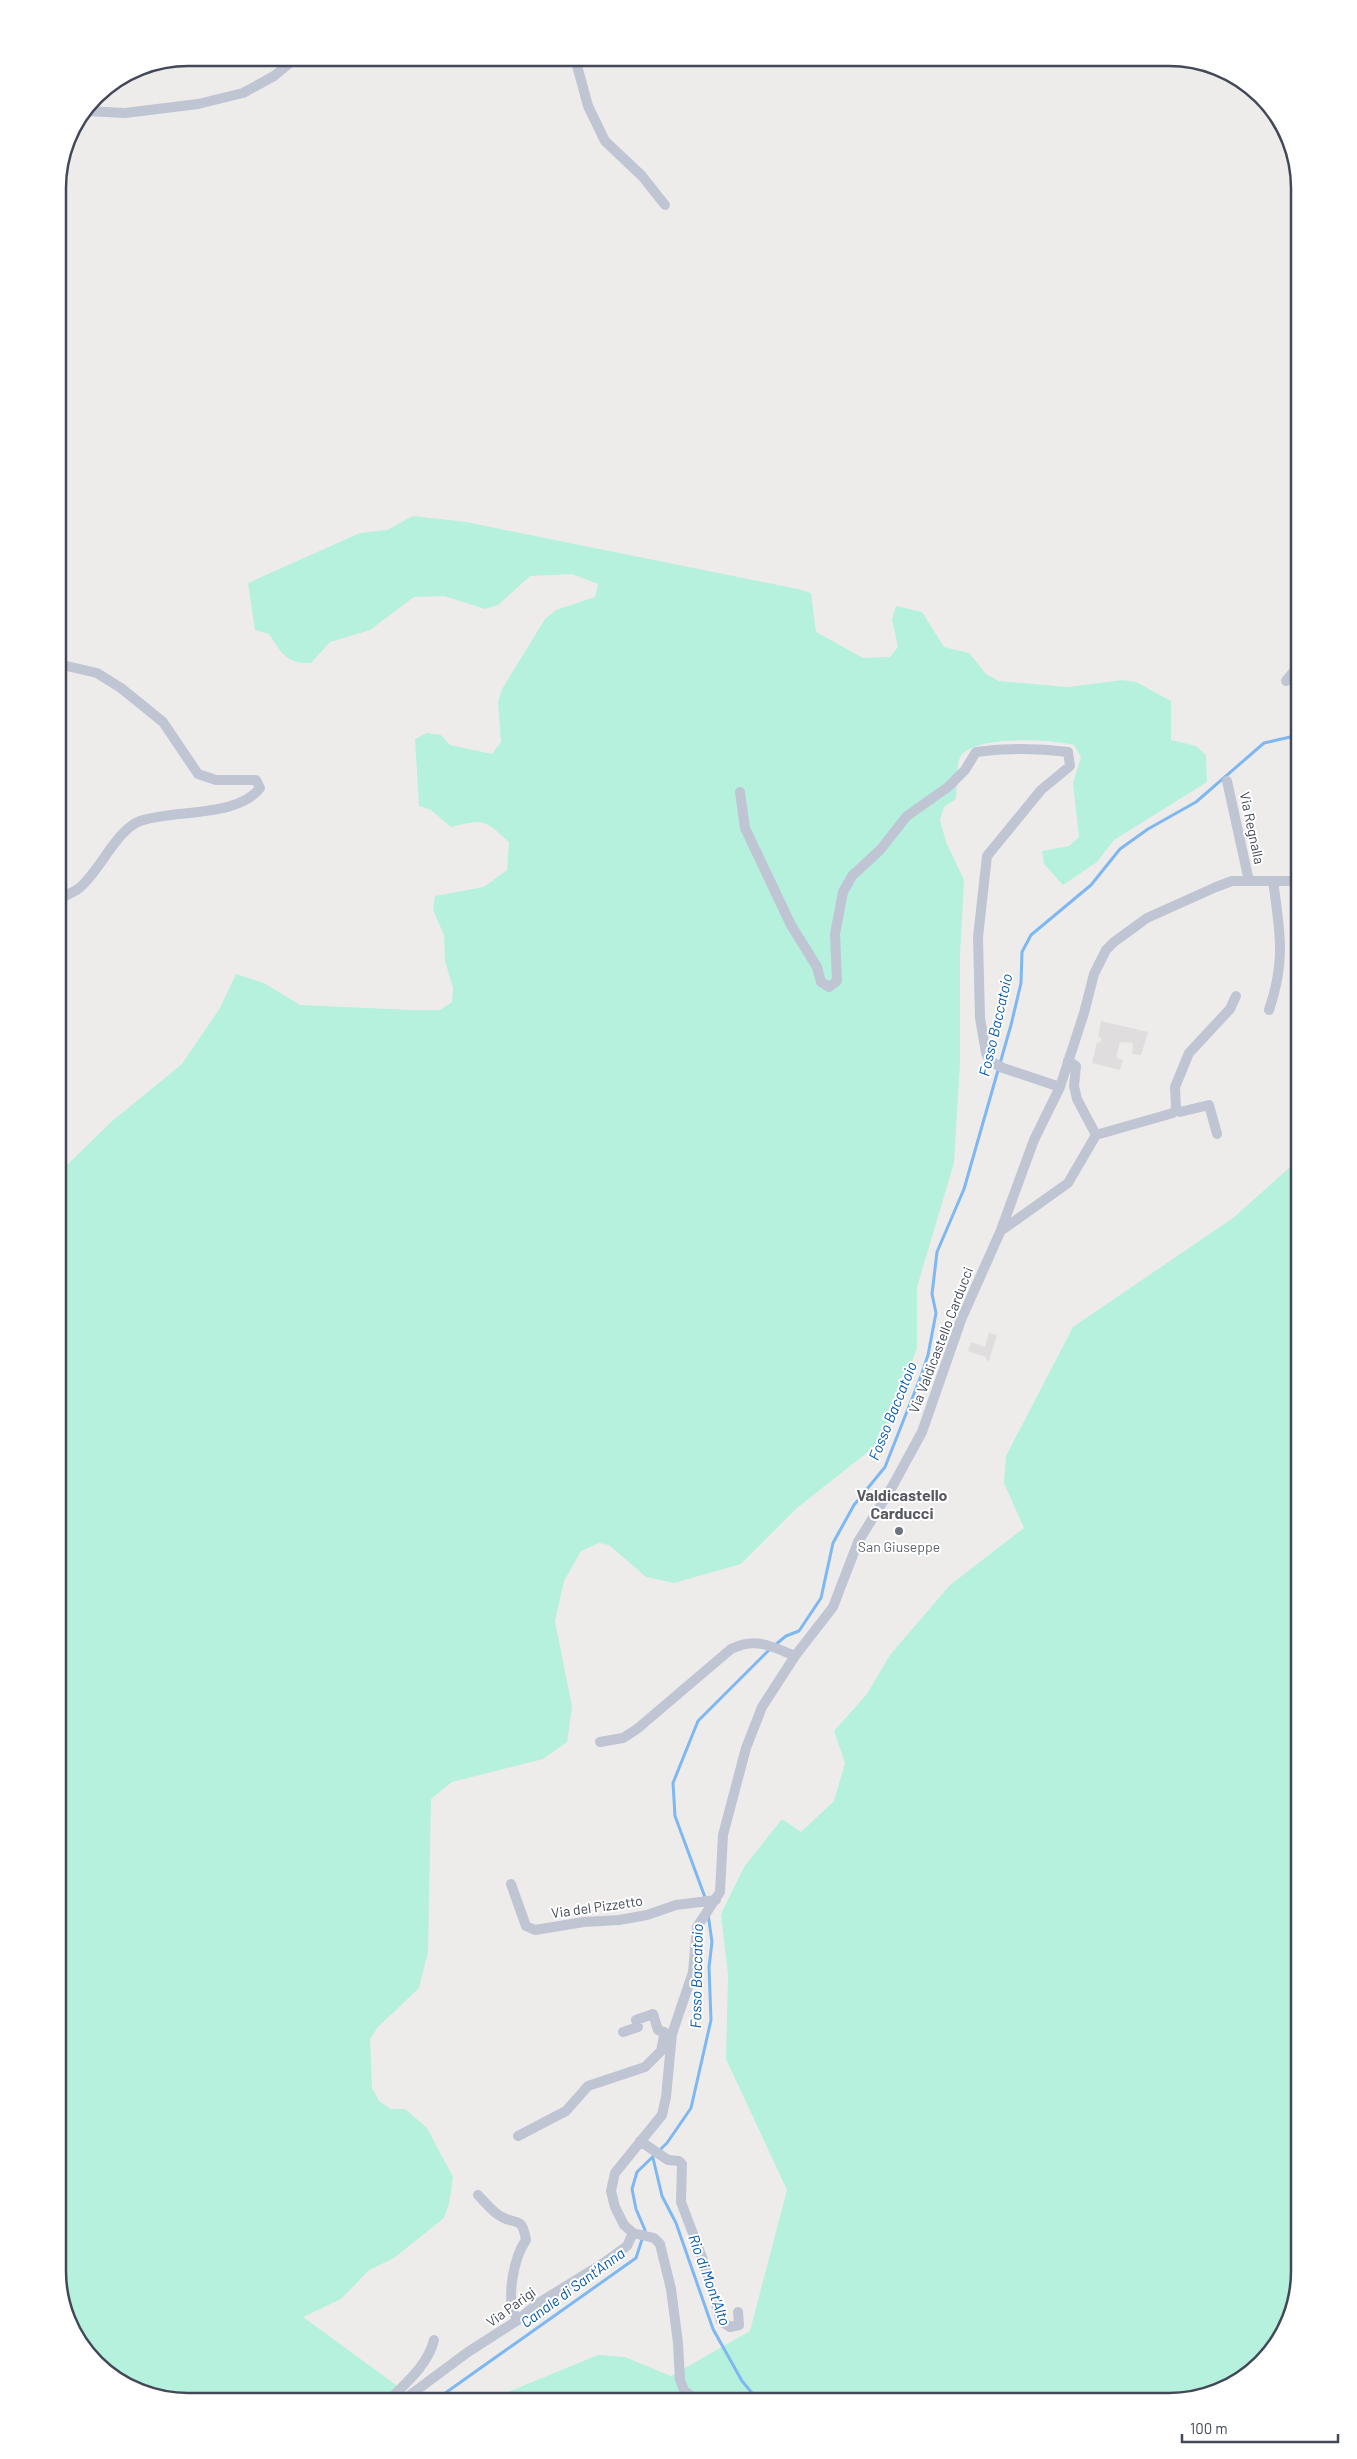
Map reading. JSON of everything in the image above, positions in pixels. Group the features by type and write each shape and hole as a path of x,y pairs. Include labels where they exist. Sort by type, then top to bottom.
{"street":[{"path":"94,112 125,113 198,104 244,93 274,76 285,67"},
{"path":"577,67 588,106 605,141 642,176 665,205"},
{"path":"67,666 97,673 121,688 163,722 198,774 216,780 256,780 260,788 254,796 222,808 167,814 138,822 114,843 94,871 78,889 67,895"},
{"path":"1286,681 1291,675"},
{"path":"740,792 745,828 791,925 817,967 821,982 829,987 837,981 835,934 843,892 852,876 880,850 907,816 948,786 965,770 976,752 1041,748 1068,752 1070,766 1041,790 987,856 978,937 978,983 986,1053 998,1067 1060,1087"},
{"name":"Via Regnalla","path":"1226,781 1249,880"},
{"name":"Via Valdicastello Carducci","path":"635,2233 624,2225 615,2207 611,2191 615,2173 643,2143 662,2115 666,2097 668,2035 693,1972 697,1927 720,1892 723,1835 746,1748 762,1708 795,1656 833,1606 858,1542 892,1487 922,1432 961,1320 1001,1230 1034,1140 1060,1087 1094,974 1106,950 1114,942 1147,918 1176,904 1232,881 1291,881"},
{"path":"1269,1010 1280,970 1281,953 1273,881"},
{"path":"1001,1230 1068,1183 1096,1136 1170,1115 1176,1109 1175,1087 1189,1053 1230,1009 1236,996"},
{"path":"1068,1061 1076,1066 1074,1086 1077,1099 1096,1136"},
{"path":"1176,1109 1180,1112 1208,1106 1216,1134"},
{"path":"600,1742 623,1738 637,1729 730,1649 744,1643 760,1643 795,1656"},
{"name":"Via del Pizzetto","path":"511,1884 526,1926 535,1930 584,1922 620,1920 646,1915 676,1904 716,1900"},
{"path":"518,2136 566,2111 588,2086 645,2067 661,2051 668,2035 658,2030 653,2014 636,2020 638,2027 623,2032"},
{"path":"643,2143 668,2160 679,2161 682,2164 681,2202 703,2260 721,2320 730,2327 739,2325 738,2312"},
{"path":"478,2195 503,2218 516,2220 521,2223 526,2236 516,2261 511,2294 512,2313 518,2320"},
{"path":"635,2233 654,2238 660,2244 669,2278 678,2343 680,2380 687,2393"},
{"name":"Via Parigi","path":"414,2392 468,2352 518,2320 537,2304 602,2264 627,2246 635,2233"},
{"path":"396,2392 424,2362 434,2340"}],"shaded area":[{"path":"1101,1021 1148,1032 1141,1055 1132,1054 1133,1043 1120,1042 1116,1058 1123,1060 1120,1070 1092,1063 1097,1042 1100,1043 1101,1038 1098,1037"},
{"path":"989,1333 997,1335 989,1361 986,1360 986,1357 968,1351 971,1342 985,1347"}],"green space":[{"path":"413,516 466,522 798,589 811,593 816,632 863,658 890,657 898,647 892,619 896,606 922,612 944,647 969,653 986,674 999,681 1068,687 1123,680 1136,682 1171,701 1171,740 1196,746 1206,755 1207,782 1114,840 1097,862 1063,885 1044,864 1042,851 1069,846 1079,837 1073,783 1081,757 1074,745 1030,740 993,742 977,746 965,752 959,760 956,799 944,807 940,820 946,842 964,880 960,955 960,1063 954,1163 917,1287 917,1348 883,1440 797,1508 741,1564 674,1583 646,1577 609,1545 599,1543 581,1551 564,1581 555,1621 572,1707 567,1742 543,1759 452,1782 431,1799 428,1952 419,1988 378,2027 370,2039 372,2088 379,2101 391,2109 405,2109 427,2128 453,2177 449,2204 444,2218 394,2258 369,2270 341,2299 303,2317 406,2392 181,2392 149,2386 135,2380 121,2372 97,2351 83,2332 73,2310 66,2270 67,1166 111,1122 182,1064 220,1008 236,974 264,983 300,1005 440,1010 452,1002 453,988 445,961 444,935 433,910 435,896 484,887 507,870 509,842 494,829 483,823 477,822 451,827 431,810 419,806 415,739 427,733 441,735 450,745 492,754 501,742 498,702 502,689 545,619 556,610 595,597 598,584 572,574 530,576 498,605 485,609 444,596 414,597 370,630 330,642 311,663 296,662 290,659 281,652 269,634 255,630 248,583 360,533 387,530"},
{"path":"1291,1166 1291,2270 1290,2286 1284,2310 1270,2338 1249,2362 1236,2372 1208,2386 1184,2392 507,2392 598,2355 625,2357 671,2376 750,2331 787,2190 726,2059 728,1975 721,1914 744,1867 782,1819 801,1832 834,1801 845,1763 834,1731 867,1694 890,1655 950,1585 1024,1528 1004,1483 1006,1456 1073,1327 1233,1218"}],"waterway":[{"name":"Fosso Baccatoio","path":"775,1645 786,1636 799,1631 821,1598 833,1543 854,1505 885,1467 921,1376 928,1355 936,1313 932,1294 937,1252 964,1189 1011,1025 1021,983 1022,952 1031,935 1091,885 1120,849 1148,829 1196,802 1264,743 1291,737"},
{"name":"Fosso Baccatoio","path":"706,1900 675,1816 673,1783 698,1721 770,1649"},
{"name":"Canale di Sant'Anna","path":"446,2392 636,2258 645,2230 636,2209 632,2189 637,2172 667,2143 691,2108 711,2020 709,1967 712,1942 708,1914"},
{"name":"Rio di Mont'Alto","path":"653,2158 662,2196 676,2223 713,2329 742,2381 752,2393"}],"place":[{"name":"San Giuseppe","path":"899,1531"}],"district":[{"name":"Valdicastello Carducci","path":"902,1504"}]}
